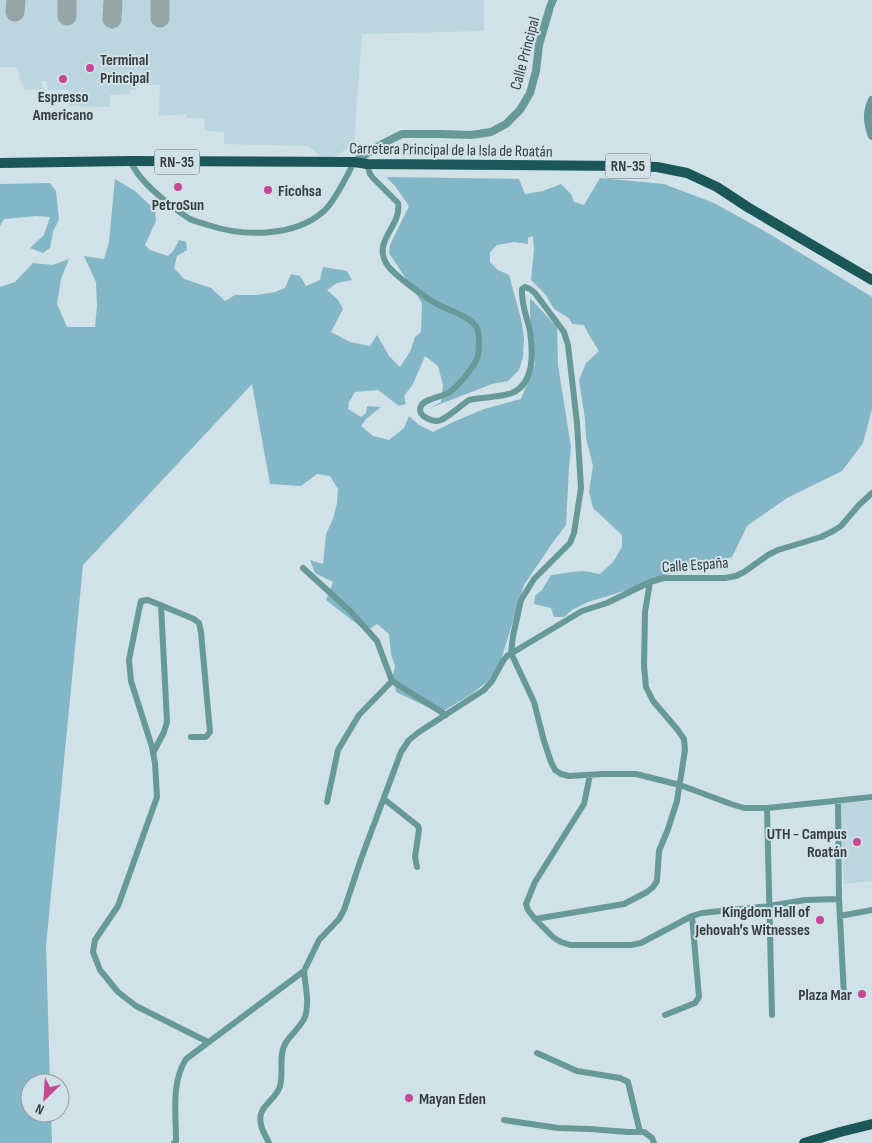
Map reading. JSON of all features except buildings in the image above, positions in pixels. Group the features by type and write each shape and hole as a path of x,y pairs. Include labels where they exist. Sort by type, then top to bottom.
{"main road":[{"name":"Carretera Principal de la Isla de Roatán","path":"0,163 354,162 367,164 657,167 687,174 717,187 749,208 872,280"},
{"path":"804,1143 872,1124"}],"street":[{"name":"Calle Principal","path":"354,162 402,134 471,135 491,132 506,124 520,110 530,93 536,71 539,45 553,0"},
{"path":"872,100 868,110 867,121 872,136"},
{"path":"130,162 143,180 166,201 191,219 224,230 258,233 292,228 310,222 326,210 354,162"},
{"path":"367,164 373,178 398,203 398,215 383,244 382,253 386,263 391,270 421,294 438,305 467,318 474,323 478,331 477,358 467,374 453,390 448,394 422,404 420,408 421,413 425,418 433,421 440,420 469,400 510,394 520,389 527,380 531,367 532,352 530,332 522,296 522,290 525,287 535,293 564,332 568,346 577,423 581,488 576,524 570,543 534,579 521,600 511,653 534,702 544,741 555,770 569,776 636,774 680,785 744,808 767,808 872,797"},
{"name":"Calle España","path":"511,653 582,611 607,603 650,582 664,578 725,578 736,576 778,550 821,537 834,531 872,493"},
{"path":"303,568 350,611 377,641 392,682 446,714"},
{"path":"535,919 617,906 632,901 653,887 657,881 659,851 673,814 686,750 684,739 653,701 646,687 644,666 646,612 650,582"},
{"path":"191,737 206,737 210,732 199,623 194,619 148,600 141,601 129,660 131,681 153,753 157,796 118,906 94,940 93,952 100,970 118,992 136,1006 208,1042"},
{"path":"153,753 167,722 161,605"},
{"path":"174,1143 176,1140 177,1080 186,1059 304,971 319,940 339,919 344,910 401,752 409,740 419,732 484,690 492,682 503,661 511,653"},
{"path":"327,802 338,750 359,715 392,682"},
{"path":"590,775 584,804 535,882 526,904 535,919 554,938 561,942 570,944 631,945 641,943 692,916 702,913 806,900 839,899"},
{"path":"384,799 418,826 415,857 416,868"},
{"path":"838,801 839,899 844,995"},
{"path":"767,808 772,1015"},
{"path":"840,916 872,910"},
{"path":"665,1015 695,1003 699,997 692,916"},
{"path":"269,1143 261,1125 261,1114 278,1093 281,1083 284,1046 305,1017 307,1004 304,971"},
{"path":"537,1053 578,1071 620,1078 628,1082 640,1132"},
{"path":"504,1120 558,1128 644,1132 654,1143"}],"shaded area":[{"path":"0,0 484,0 484,31 362,34 354,142 337,156 322,158 309,146 224,144 224,132 205,131 204,118 187,118 186,114 159,116 160,85 137,85 136,90 131,90 131,94 110,95 110,107 69,106 70,94 68,94 68,90 48,90 47,81 42,81 42,89 25,90 19,78 18,67 0,67"},
{"path":"386,177 519,179 525,194 543,191 561,184 571,194 574,202 584,205 600,178 664,184 714,203 768,233 872,297 872,409 863,443 842,471 787,498 747,526 732,557 661,576 644,585 588,602 572,610 564,617 554,617 551,608 534,604 535,596 542,590 551,575 584,571 600,574 613,562 622,547 622,535 593,508 589,492 593,466 586,438 579,380 586,363 599,351 584,325 572,324 569,318 554,309 545,294 531,280 534,250 533,236 528,238 528,244 514,242 497,245 490,252 490,262 498,270 509,275 521,319 524,337 523,357 519,370 508,381 492,384 430,408 441,402 443,385 438,366 425,356 413,384 404,396 406,404 399,406 378,390 355,392 349,402 348,409 361,417 366,413 367,406 381,407 366,419 361,426 373,436 389,440 404,428 409,416 419,425 433,432 484,409 521,399 535,364 530,319 530,298 557,327 558,365 571,447 566,525 524,585 501,660 488,681 470,695 440,713 396,692 393,675 395,666 391,654 389,634 377,624 366,631 326,600 333,582 315,573 310,560 323,564 326,534 333,519 338,489 330,476 317,474 301,486 270,484 252,384 83,565 46,946 50,1073 20,1073 20,1123 51,1123 52,1143 0,1143 0,287 15,282 33,263 53,265 69,259 61,279 57,304 67,327 95,327 97,306 96,282 84,256 104,259 109,242 115,179 135,191 155,210 156,221 145,245 150,250 168,256 174,250 179,240 186,242 187,250 177,256 174,268 184,279 211,288 225,301 235,295 257,295 285,288 291,274 300,276 306,286 320,280 323,267 347,271 352,280 337,283 327,290 338,300 343,309 331,332 350,342 370,346 377,335 389,356 400,367 410,352 415,337 421,332 422,303 389,253 390,245 409,206"},
{"path":"50,183 56,191 59,219 53,232 50,248 43,253 30,248 44,235 50,217 36,216 4,219 0,226 0,184"},
{"name":"UTH - Campus Roatán","path":"872,801 872,881 844,884 840,803"}],"taxiway":[{"path":"15,12 16,0"},
{"path":"67,0 67,16"},
{"path":"112,19 113,0"},
{"path":"160,0 160,18"}],"place":[{"name":"Terminal Principal","path":"90,68"},
{"name":"Espresso Americano","path":"63,79"},
{"name":"PetroSun","path":"178,187"},
{"name":"Ficohsa","path":"268,190"},
{"name":"UTH - Campus Roatán","path":"857,842"},
{"name":"Kingdom Hall of Jehovah's Witnesses","path":"820,920"},
{"name":"Plaza Mar","path":"862,994"},
{"name":"Mayan Eden","path":"409,1098"}]}
